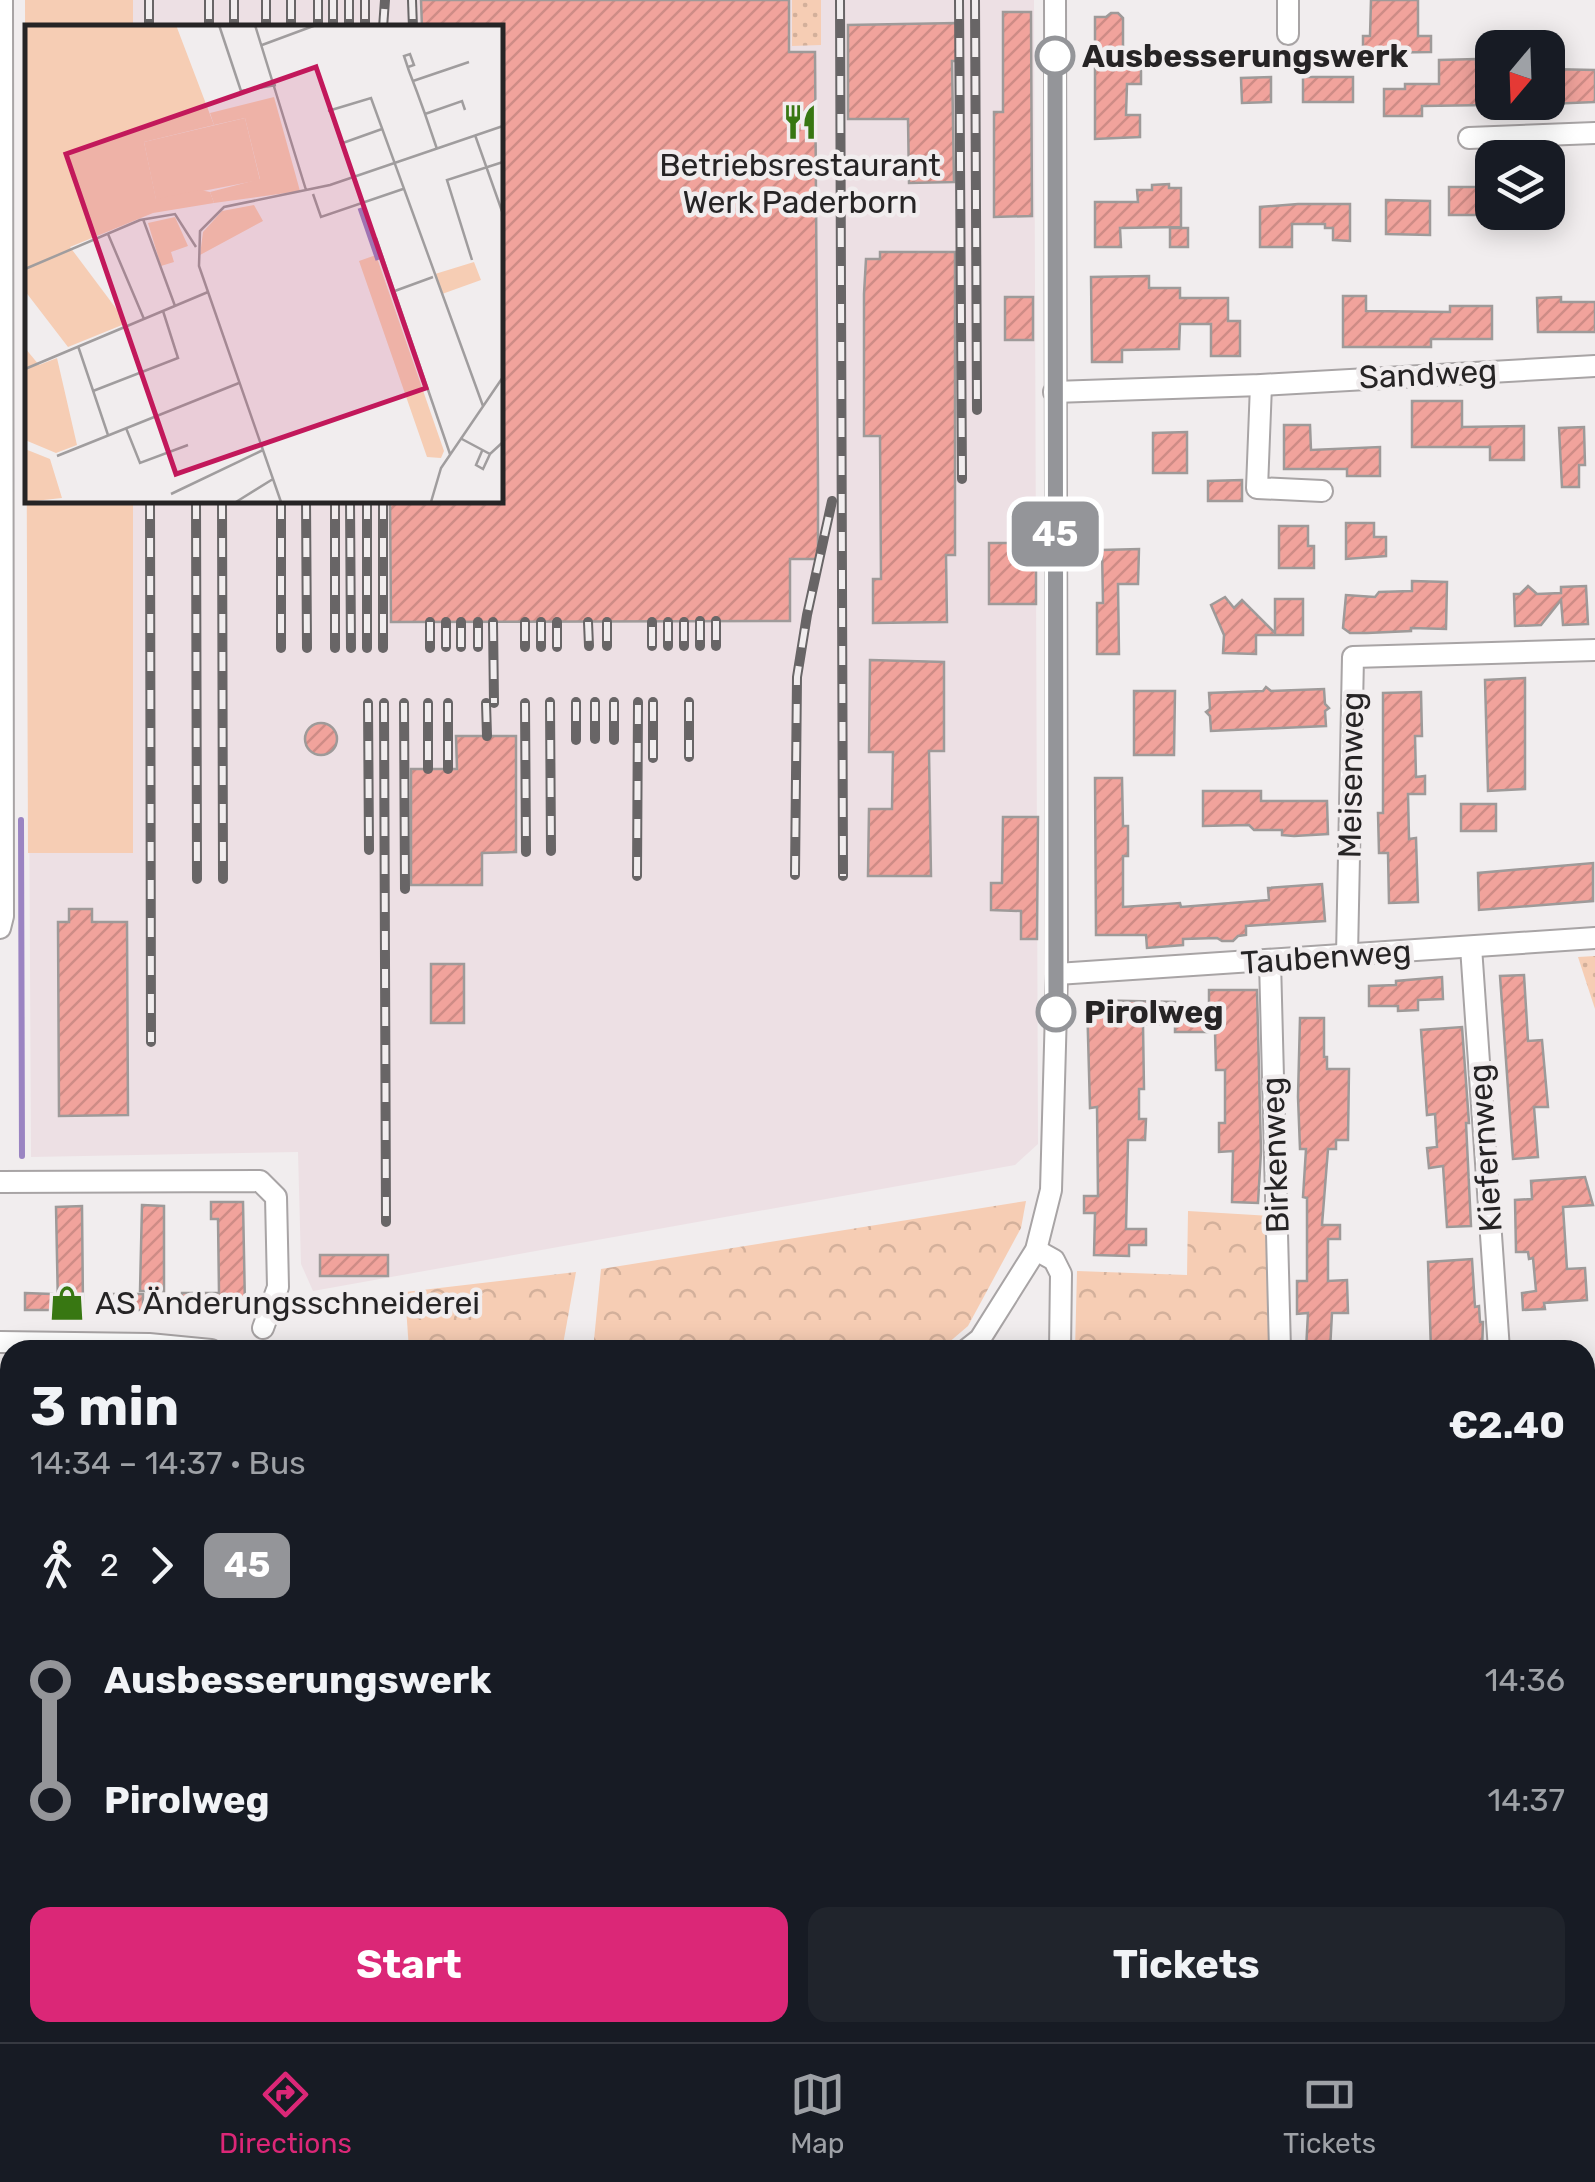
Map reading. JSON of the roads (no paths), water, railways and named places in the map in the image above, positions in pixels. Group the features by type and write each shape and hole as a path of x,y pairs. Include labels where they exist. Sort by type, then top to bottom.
{"street":[{"path":"0,928 4,916 2,0"},
{"path":"978,1340 1036,1250 1051,1190 1057,974 1054,0"},
{"path":"1288,0 1288,34"},
{"path":"1469,138 1595,133"},
{"name":"Sandweg","path":"1054,392 1595,366"},
{"path":"1262,385 1257,488 1322,491"},
{"name":"Meisenweg","path":"1348,955 1354,657 1595,650"},
{"name":"Taubenweg","path":"1057,974 1595,938"},
{"name":"Kiefernweg","path":"1471,946 1498,1340"},
{"name":"Birkenweg","path":"1270,961 1280,1340"},
{"path":"0,1182 260,1181 276,1197 278,1287 263,1328"},
{"path":"1036,1250 1054,1260 1061,1274 1060,1340"}],"waterway":[{"path":"21,820 22,1156"}],"railway":[{"path":"149,0 149,25"},
{"path":"209,0 209,25"},
{"path":"234,0 234,25"},
{"path":"266,0 266,25"},
{"path":"291,0 291,25"},
{"path":"318,0 318,25"},
{"path":"333,0 333,25"},
{"path":"349,0 349,25"},
{"path":"365,0 365,25"},
{"path":"383,25 385,0"},
{"path":"412,0 413,25"},
{"path":"840,0 843,876"},
{"path":"959,0 962,479"},
{"path":"975,0 977,410"},
{"path":"795,875 797,677 832,501"},
{"path":"150,502 151,1042"},
{"path":"196,502 197,879"},
{"path":"222,502 223,879"},
{"path":"281,502 281,648"},
{"path":"306,502 307,648"},
{"path":"335,502 335,648"},
{"path":"350,502 351,648"},
{"path":"367,502 367,648"},
{"path":"383,502 383,648"},
{"path":"700,621 700,646"},
{"path":"716,621 716,646"},
{"path":"430,622 430,648"},
{"path":"446,622 446,647"},
{"path":"461,622 461,647"},
{"path":"478,622 478,647"},
{"path":"493,622 494,703"},
{"path":"525,622 525,647"},
{"path":"541,622 541,647"},
{"path":"557,622 557,647"},
{"path":"588,622 589,646"},
{"path":"607,622 607,646"},
{"path":"652,622 652,646"},
{"path":"668,622 668,646"},
{"path":"684,622 684,646"},
{"path":"550,702 551,851"},
{"path":"576,702 576,740"},
{"path":"595,702 595,739"},
{"path":"614,702 614,740"},
{"path":"637,876 638,702"},
{"path":"653,702 653,758"},
{"path":"689,702 689,757"},
{"path":"368,703 369,850"},
{"path":"384,703 386,1222"},
{"path":"404,703 405,889"},
{"path":"428,703 428,769"},
{"path":"448,703 448,769"},
{"path":"486,703 487,736"},
{"path":"525,703 526,852"}],"place":[{"name":"Ausbesserungswerk","path":"1055,56"},
{"name":"Betriebsrestaurant Werk Paderborn","path":"800,122"},
{"name":"Pirolweg","path":"1056,1012"},
{"name":"AS Änderungsschneiderei","path":"67,1303"}]}
